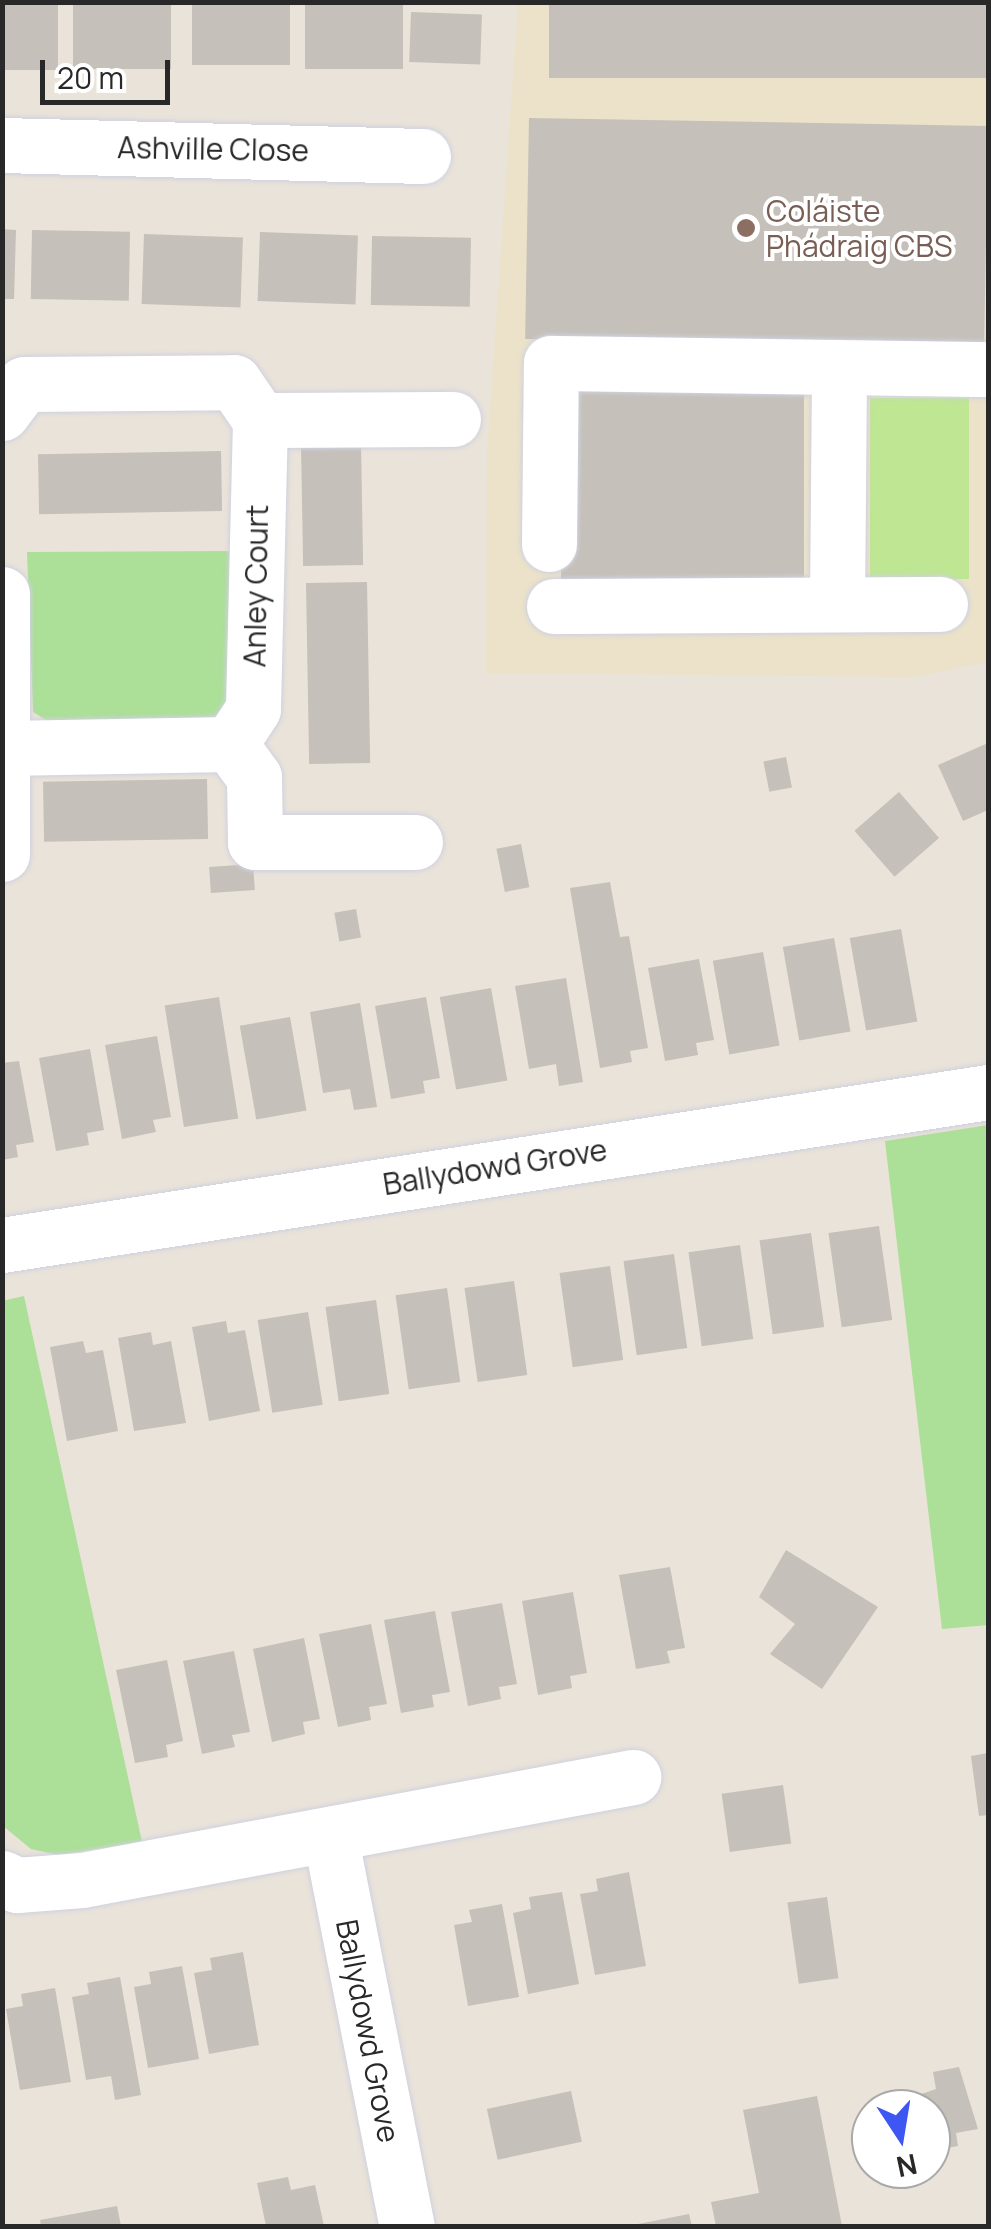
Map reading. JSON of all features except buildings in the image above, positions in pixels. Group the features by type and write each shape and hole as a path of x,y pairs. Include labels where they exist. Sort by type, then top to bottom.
{"street":[{"name":"Ashville Close","path":"2,144 423,156"},
{"path":"548,544 551,363 988,369"},
{"path":"837,604 839,367"},
{"path":"2,413 24,384 234,382 260,420 453,420"},
{"name":"Anley Court","path":"230,744 254,709 260,420"},
{"path":"2,594 2,854"},
{"path":"554,606 940,604"},
{"path":"5,748 230,744 254,776 254,842 415,842"},
{"name":"Ballydowd Grove","path":"2,1245 988,1092"},
{"path":"2,1878 17,1885 82,1880 632,1777"},
{"name":"Ballydowd Grove","path":"330,1835 406,2226"}],"shaded area":[{"name":"Coláiste Phádraig CBS","path":"518,3 988,3 988,662 914,677 486,673 487,454"}],"green space":[{"path":"870,398 969,398 969,579 870,579"},
{"path":"239,551 240,693 210,721 51,723 33,712 27,552"},
{"path":"988,1125 988,1625 942,1629 885,1141"},
{"path":"24,1296 142,1842 58,1855 31,1849 3,1826 2,1301"}],"place":[{"name":"Coláiste Phádraig CBS","path":"746,228"}]}
